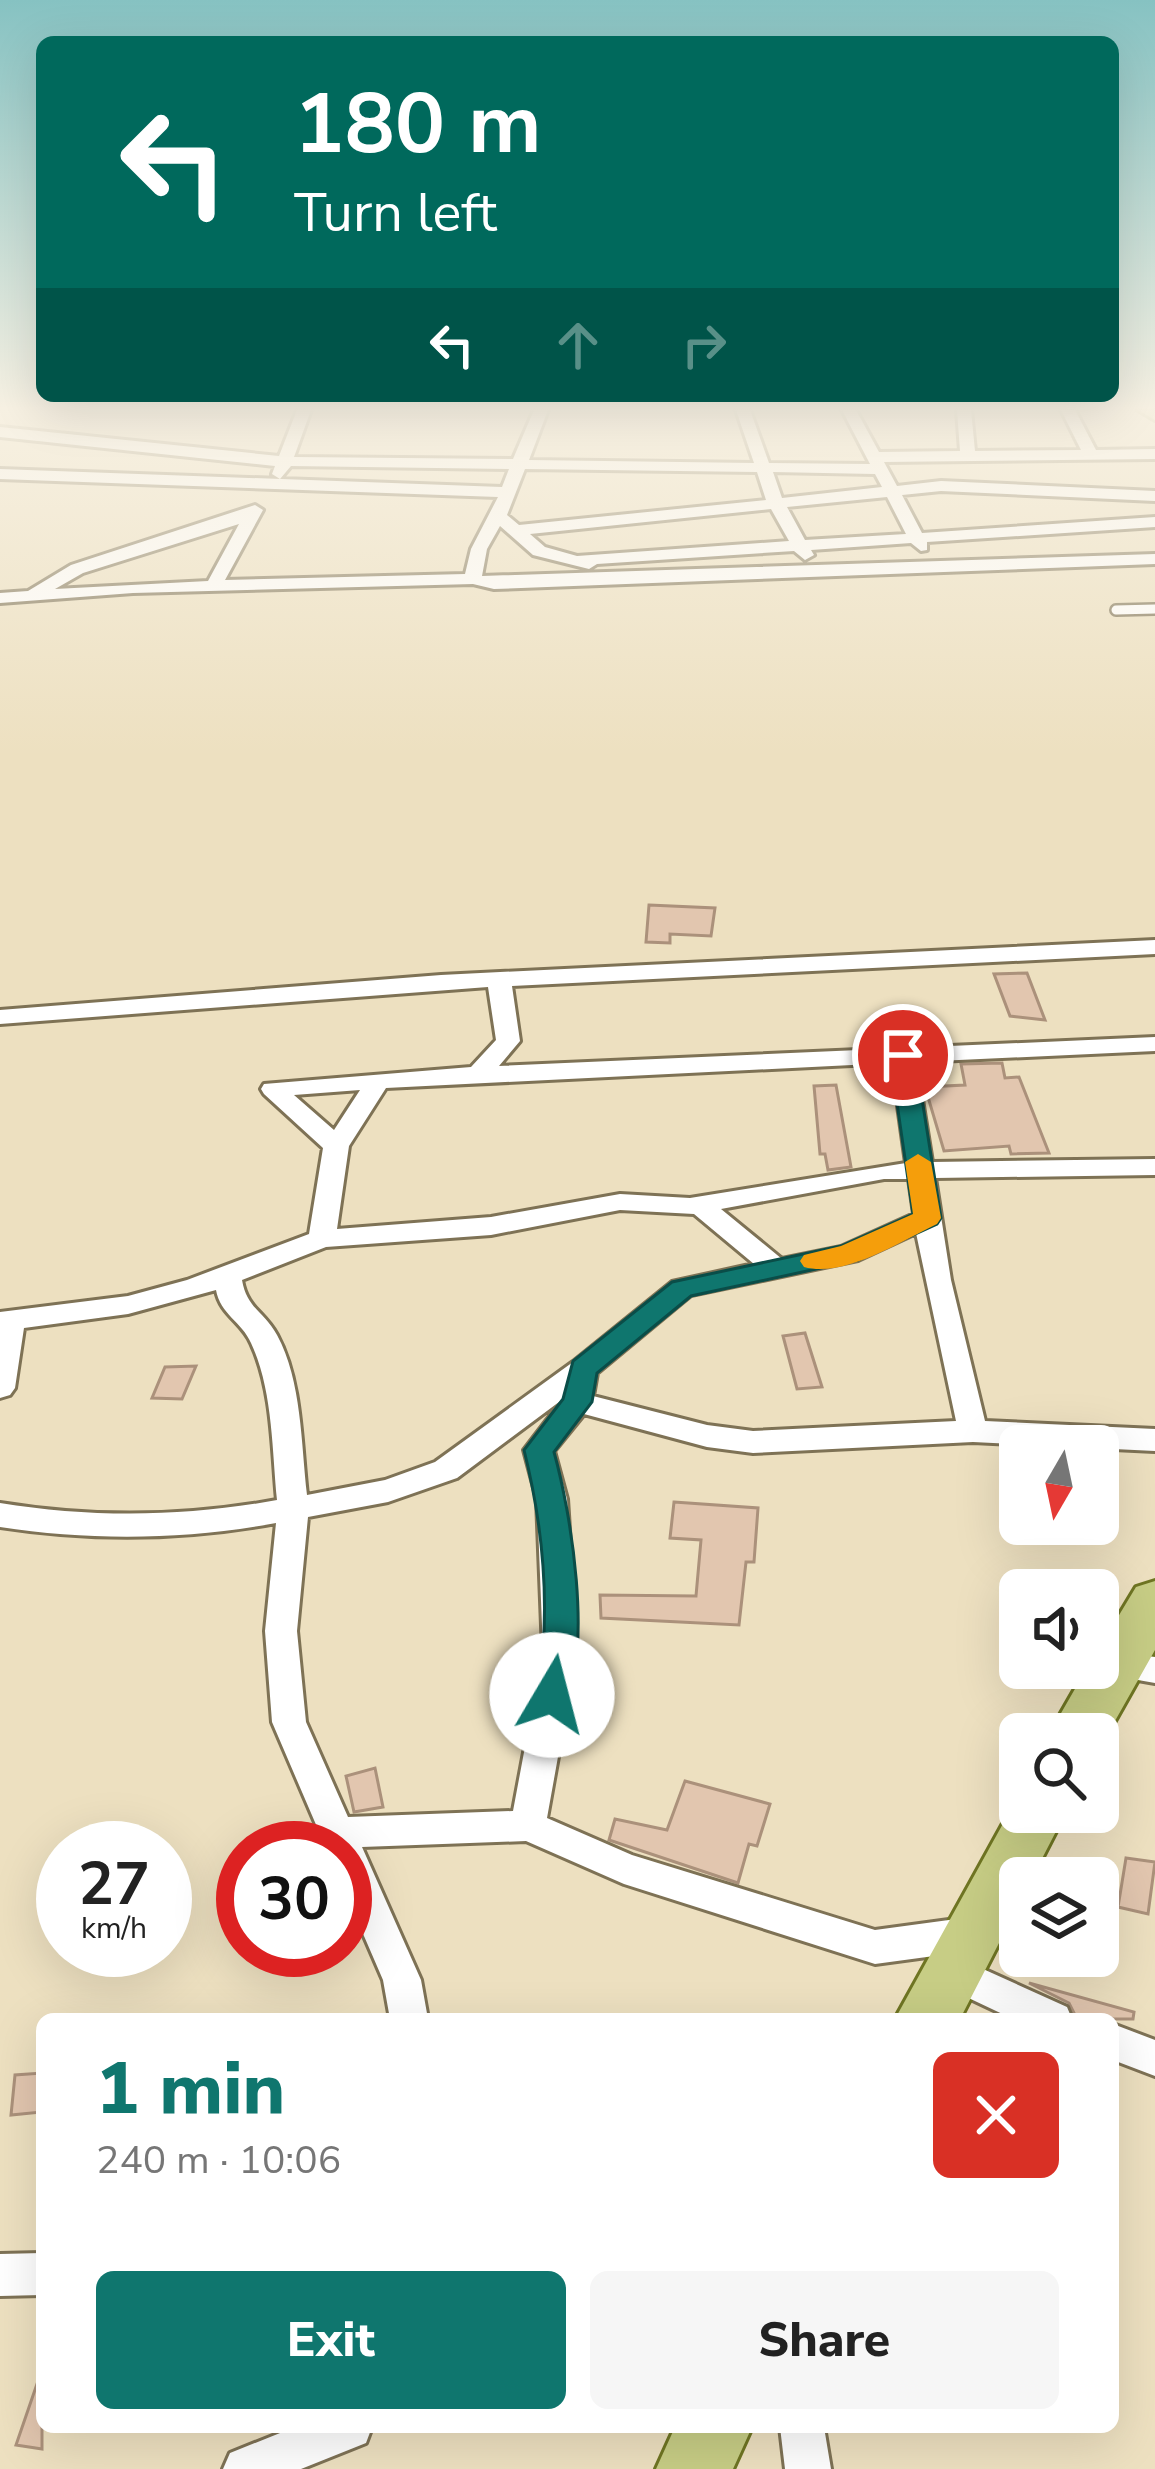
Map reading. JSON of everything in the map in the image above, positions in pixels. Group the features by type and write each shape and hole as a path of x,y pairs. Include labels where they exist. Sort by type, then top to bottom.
{"main road":[{"path":"1096,1713 1136,1667 1155,1602"},
{"path":"950,1975 1025,1833"},
{"path":"694,2469 712,2433"}],"street":[{"path":"26,597 77,569 216,525"},
{"path":"214,585 246,525"},
{"path":"473,579 479,549 493,525"},
{"path":"508,525 539,550 572,561 670,578"},
{"path":"514,531 564,525"},
{"path":"789,525 816,574"},
{"path":"908,525 938,569"},
{"path":"572,561 1100,525"},
{"path":"0,598 214,585 473,579 494,584 1155,559"},
{"path":"0,1018 500,979 1155,947"},
{"path":"478,1074 508,1041 500,979"},
{"path":"508,1041 561,1070"},
{"path":"336,1146 273,1089 478,1074 1155,1043"},
{"path":"903,1055 927,1218 973,1431"},
{"path":"322,1240 336,1146 376,1084"},
{"path":"0,1388 5,1321 128,1305 322,1240 491,1226 620,1202 700,1204 884,1171 1155,1168"},
{"path":"700,1204 777,1269"},
{"path":"0,1515 69,1526 220,1522 388,1491 446,1470 580,1385 682,1288 848,1254 927,1218"},
{"path":"227,1275 232,1302 264,1337 281,1395 293,1509 281,1631 289,1722 335,1821"},
{"path":"580,1385 707,1436 753,1442 973,1431 1155,1440"},
{"path":"528,1826 560,1652 552,1499 539,1450 580,1385"},
{"path":"372,1831 528,1826 623,1868 875,1947 1039,2013"},
{"path":"372,1920 401,1980 408,2013"},
{"path":"1119,2044 1155,2058"},
{"path":"0,2275 36,2274"},
{"path":"247,2469 335,2433"},
{"path":"803,2433 808,2469"}],"lane":[{"path":"1116,610 1155,609"}],"building":[{"path":"649,905 715,908 711,936 670,934 670,943 646,942"},
{"path":"1027,973 1045,1020 1010,1016 994,974"},
{"path":"1002,1063 1005,1078 1019,1077 1049,1153 1011,1154 1009,1146 944,1151 925,1087 965,1085 961,1064"},
{"path":"836,1085 851,1167 828,1170 825,1154 820,1154 814,1086"},
{"path":"805,1333 822,1387 797,1389 783,1336"},
{"path":"196,1366 182,1399 152,1398 165,1367"},
{"path":"674,1502 758,1508 754,1562 746,1562 739,1625 601,1618 600,1595 696,1596 701,1540 670,1538"},
{"path":"375,1768 383,1807 354,1812 346,1776"},
{"path":"685,1781 770,1804 757,1846 749,1844 738,1883 609,1840 615,1819 667,1830"},
{"path":"1126,1858 1155,1862 1148,1914 1119,1907"},
{"path":"1029,1983 1134,2012 1133,2019 1119,2019 1119,2013 1074,2013 1069,2003"},
{"path":"36,2073 36,2113 11,2115 15,2075"},
{"path":"36,2387 36,2433 42,2433 42,2449 16,2445"}],"slow traffic":[{"path":"814,1261 848,1254 927,1218 918,1162"}],"route":[{"path":"552,1695 560,1652 559,1570 552,1499 539,1450 578,1402 583,1369 682,1288 848,1254 927,1218 903,1055"}]}
